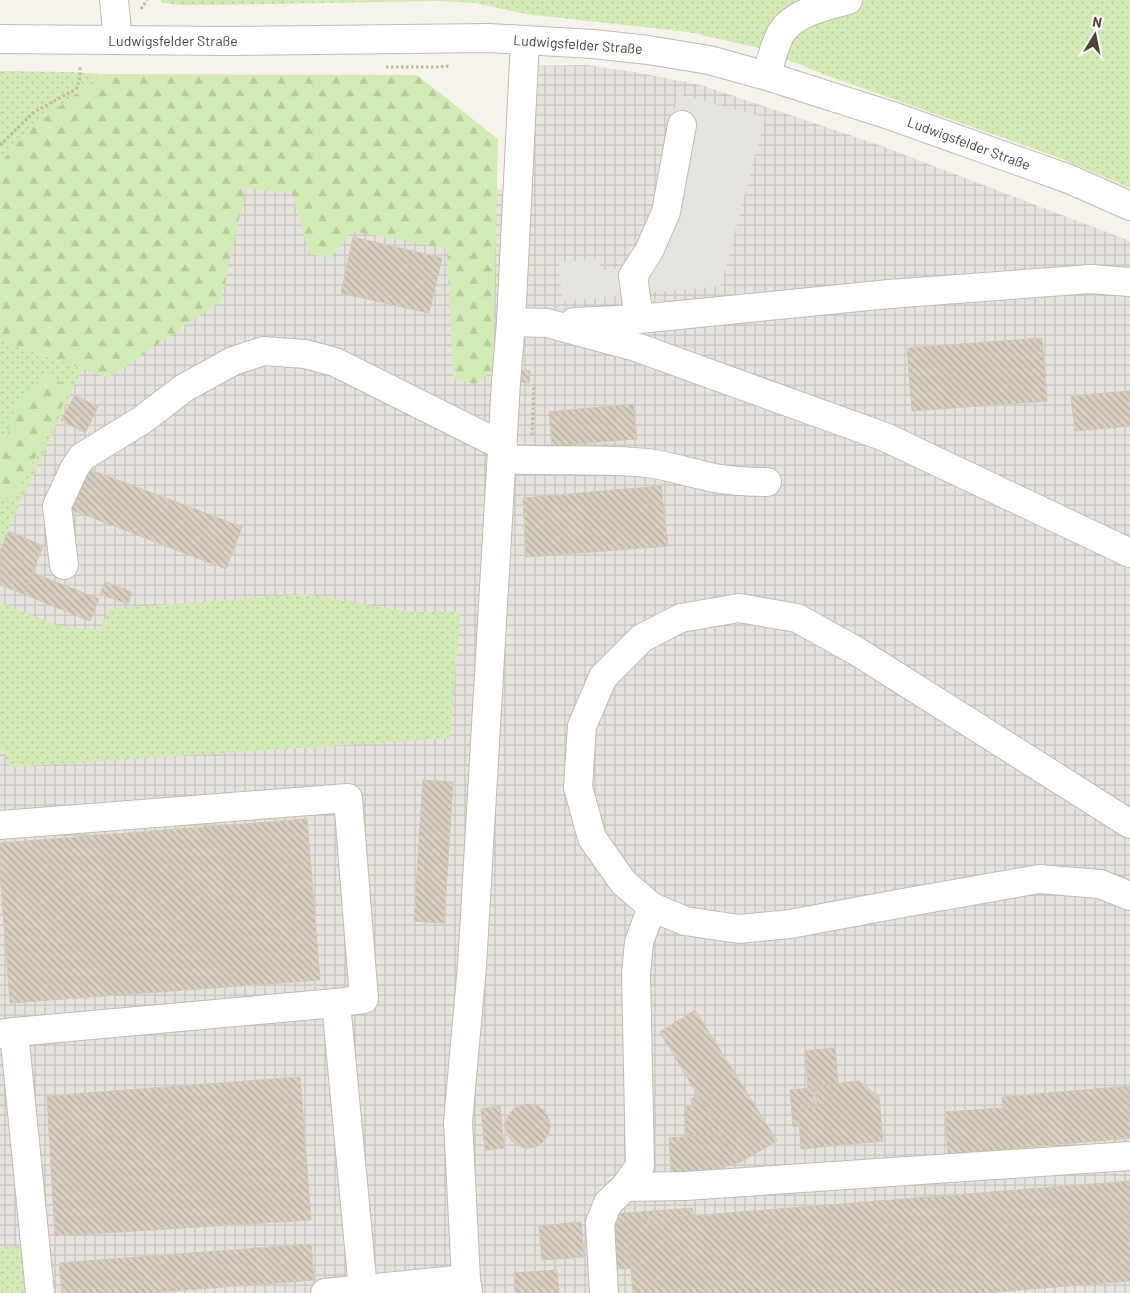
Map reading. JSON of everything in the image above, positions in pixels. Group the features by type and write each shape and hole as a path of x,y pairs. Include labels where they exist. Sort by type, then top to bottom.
{"street":[{"path":"114,0 118,40"},
{"path":"766,76 781,34 792,21 816,9 848,0"},
{"name":"Ludwigsfelder Straße","path":"0,39 225,41 488,38 593,44 648,50 709,60 892,116 1060,175 1130,206"},
{"path":"325,1293 364,1289 467,1286 458,1122 472,966 511,322 525,40"},
{"path":"639,319 633,276 650,251 666,212 682,125"},
{"path":"511,322 547,323 639,319 889,294 1091,279 1130,282"},
{"path":"547,323 636,347 884,438 1130,554"},
{"path":"64,565 58,506 74,469 82,457 142,420 184,388 233,361 264,351 305,354 335,362 502,453 530,460 620,460 663,465 714,478 739,482 767,482"},
{"path":"1130,824 858,652 797,618 739,608 681,618 642,638 603,677 582,726 578,786 592,838 622,882 652,907 685,921 739,929 790,924 1039,880 1100,884 1130,896"},
{"path":"0,825 348,798 364,999 7,1033 40,1293"},
{"path":"604,1293 600,1223 608,1202 625,1187 640,1166 636,974 639,942 652,907"},
{"path":"336,1003 364,1289"},
{"path":"625,1187 685,1186 1130,1156"}],"path":[{"path":"0,144 34,112 76,89 80,79 80,66"}],"shaded area":[{"path":"587,65 701,85 879,145 1130,241 1130,1293 0,1293 0,533 87,356 228,158 503,190 510,66"},
{"path":"677,94 765,117 721,286 562,301 559,263 598,259 601,270 621,268 649,228 660,203"}],"green space":[{"path":"160,0 1130,0 1130,188 1057,157 828,76 759,48 688,32 525,14 476,3 438,1 182,5 163,3"},
{"path":"0,71 102,74 31,128 0,163"},
{"path":"102,74 417,75 498,139 493,370 475,384 453,378 447,249 352,231 331,258 309,254 292,193 246,188 221,301 108,378 0,340 0,163 31,128"},
{"path":"0,340 82,369 0,546"},
{"path":"43,375 72,387 13,500 0,495 0,440 6,442 15,409"},
{"path":"305,594 409,612 460,612 450,738 10,767 2,748 0,748 0,603 62,627 100,630 109,609"},
{"path":"24,1246 28,1293 0,1293 0,1248"}],"building":[{"path":"353,237 442,258 429,313 341,293"},
{"path":"1042,338 1047,401 912,411 907,348"},
{"path":"518,370 530,371 529,383 517,382"},
{"path":"1130,391 1130,426 1075,431 1071,396"},
{"path":"75,395 98,407 85,433 61,420"},
{"path":"633,404 637,439 552,446 549,412"},
{"path":"86,468 242,527 226,569 70,509"},
{"path":"661,486 668,546 526,557 523,498"},
{"path":"9,531 43,546 24,594 0,585 0,551"},
{"path":"33,573 99,599 90,621 24,594"},
{"path":"105,582 132,592 128,604 100,594"},
{"path":"423,780 453,782 444,923 414,921"},
{"path":"307,819 320,980 10,1003 0,872 0,843"},
{"path":"695,1010 777,1141 740,1162 721,1134 660,1032"},
{"path":"835,1048 838,1083 816,1086 816,1092 813,1092 812,1088 808,1089 805,1051"},
{"path":"300,1077 311,1220 55,1236 47,1096"},
{"path":"859,1081 879,1097 883,1141 801,1149 798,1109 817,1107 816,1086"},
{"path":"1130,1086 1130,1138 1007,1149 1002,1097"},
{"path":"812,1088 814,1107 798,1109 799,1126 793,1127 790,1090"},
{"path":"698,1095 721,1134 686,1136 685,1107 693,1106 690,1100"},
{"path":"528,1104 540,1108 546,1114 550,1126 546,1138 540,1144 528,1148 516,1144 510,1138 506,1126 510,1114 516,1108"},
{"path":"500,1106 504,1148 485,1150 481,1109"},
{"path":"1004,1108 1007,1149 948,1154 945,1112"},
{"path":"721,1134 740,1162 723,1167"},
{"path":"721,1134 724,1169 671,1173 669,1138"},
{"path":"1130,1181 1130,1281 982,1293 633,1293 627,1221"},
{"path":"692,1208 693,1216 627,1221 631,1268 617,1269 613,1214"},
{"path":"581,1222 584,1257 542,1260 539,1226"},
{"path":"311,1244 314,1280 148,1293 62,1293 59,1263"},
{"path":"557,1270 559,1293 516,1293 514,1273"}]}
